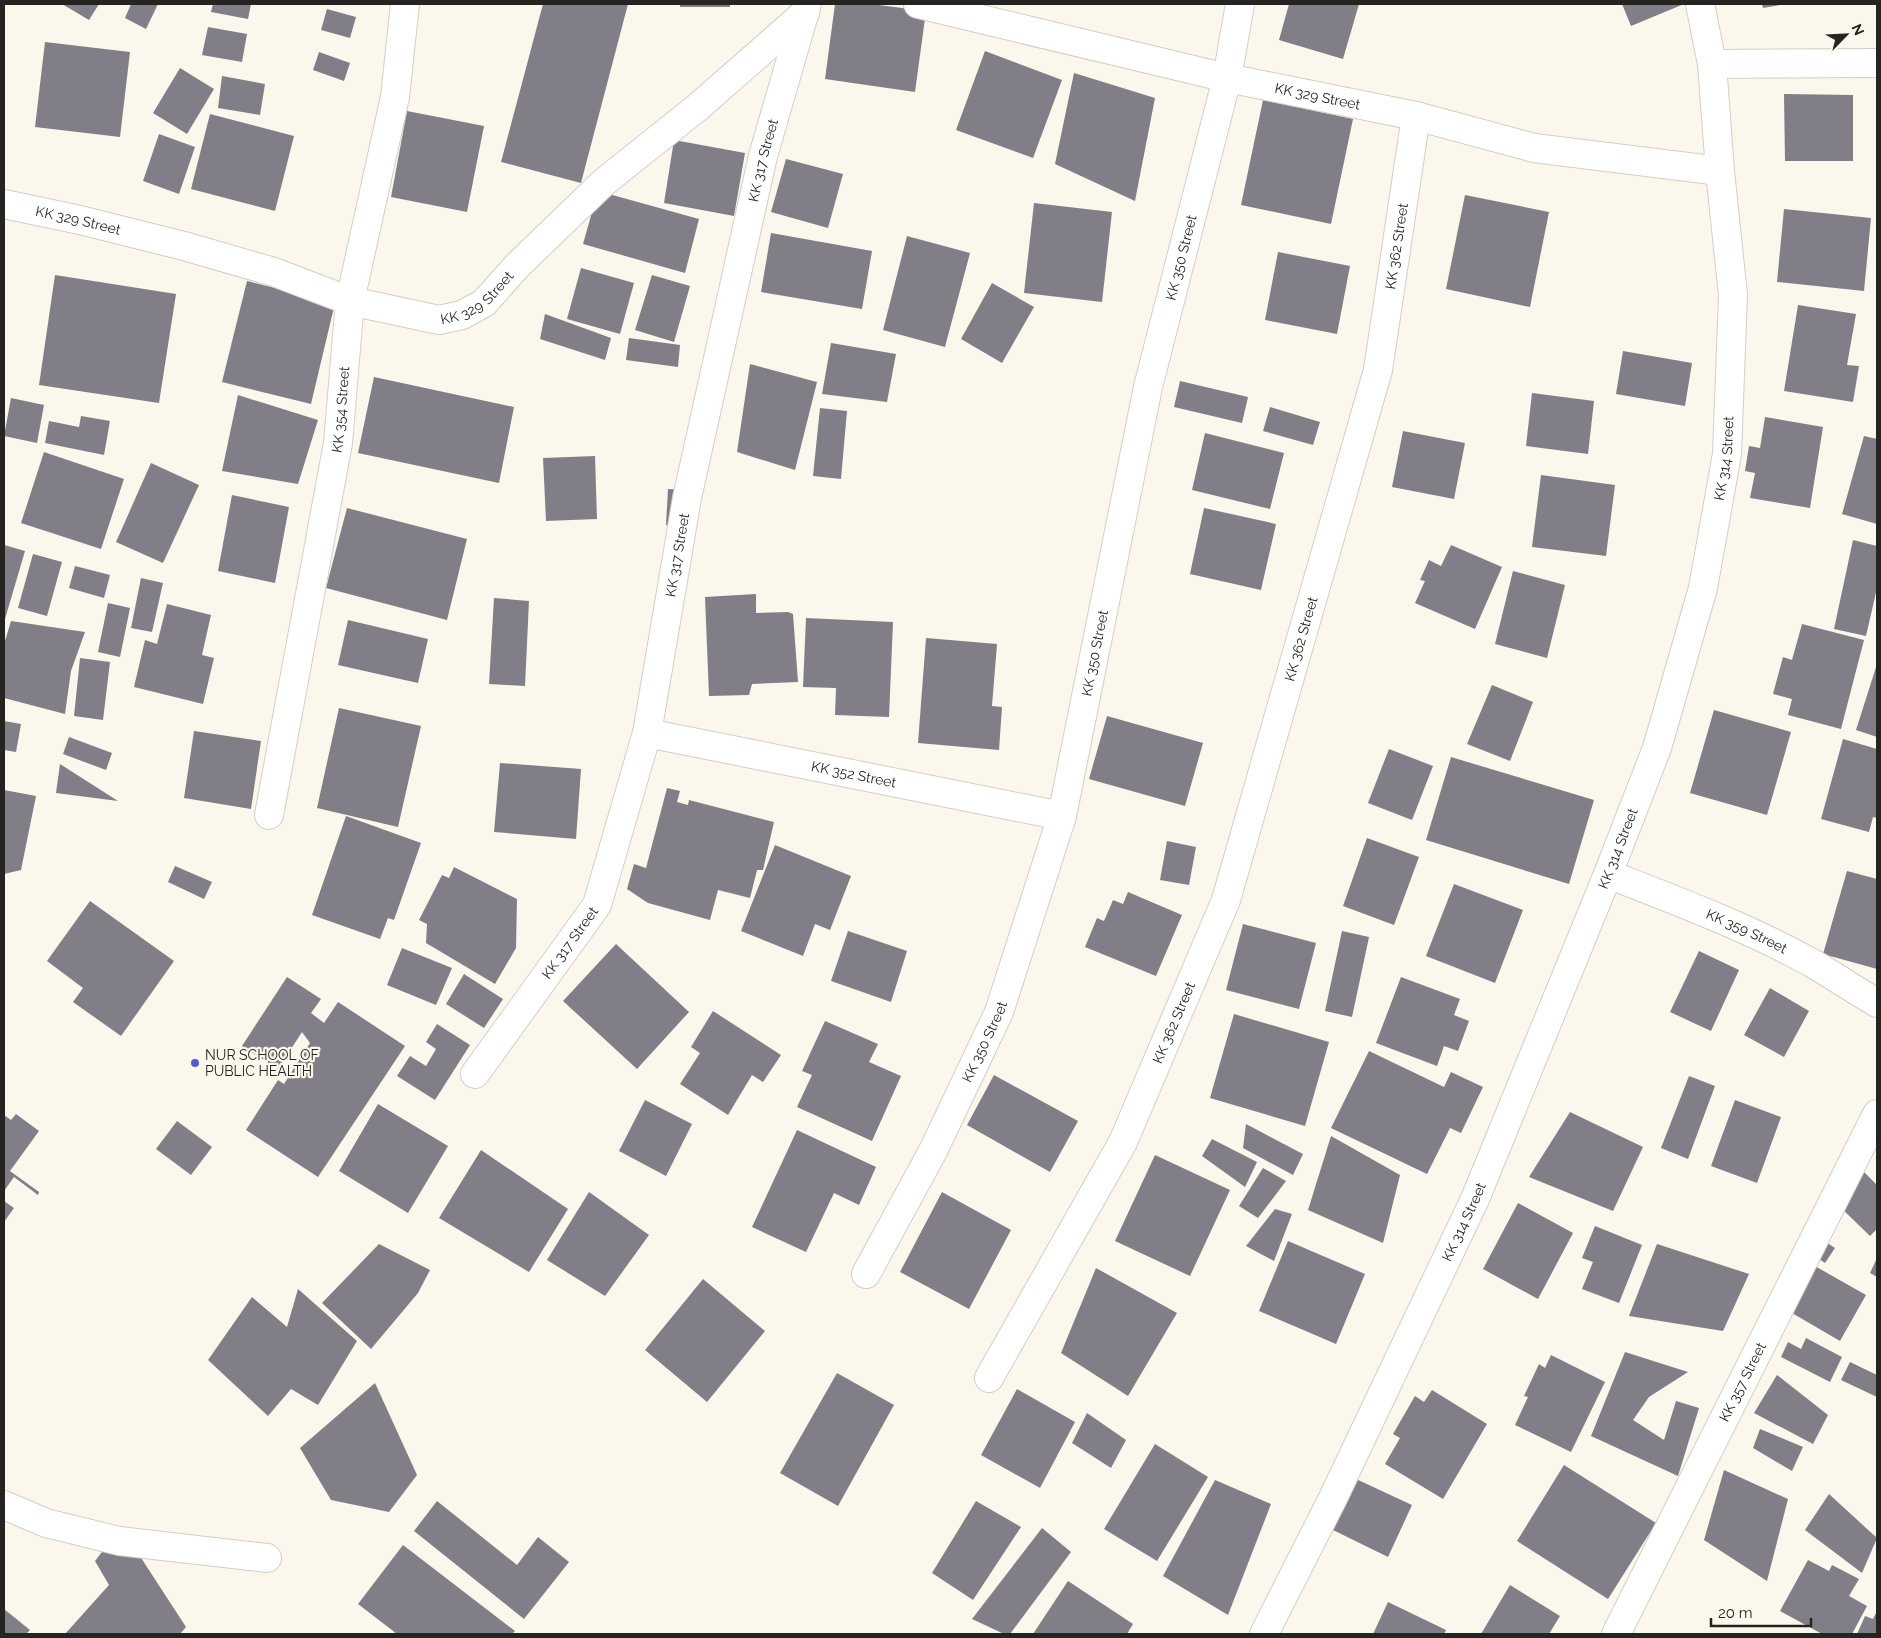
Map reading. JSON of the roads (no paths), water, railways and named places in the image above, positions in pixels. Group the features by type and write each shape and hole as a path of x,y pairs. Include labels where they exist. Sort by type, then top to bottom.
{"street":[{"name":"KK 354 Street","path":"269,815 338,443 350,301 395,97 405,4"},
{"name":"KK 329 Street","path":"918,4 1227,78 1416,116 1534,148 1720,171"},
{"name":"KK 350 Street","path":"866,1274 933,1152 999,1012 1062,816 1148,388 1227,78 1240,4"},
{"name":"KK 314 Street","path":"1264,1634 1333,1498 1475,1199 1608,874 1657,748 1703,588 1727,454 1733,296 1720,171 1712,64 1700,4"},
{"name":"KK 329 Street","path":"4,204 80,220 184,246 274,272 350,301 439,320 462,315 484,303 517,266 604,182 698,107 806,8"},
{"name":"KK 317 Street","path":"475,1074 597,905 647,733 668,603 693,470 763,156 806,8"},
{"path":"1712,64 1877,63"},
{"name":"KK 362 Street","path":"989,1378 1123,1142 1226,900 1375,379 1416,116"},
{"name":"KK 352 Street","path":"647,733 1062,816"},
{"name":"KK 359 Street","path":"1608,874 1694,908 1754,935 1811,963 1877,1003"},
{"name":"KK 357 Street","path":"1616,1634 1875,1125"},
{"path":"4,1505 46,1523 118,1540 267,1558"}],"place":[{"name":"NUR SCHOOL OF PUBLIC HEALTH","path":"195,1063"}]}
